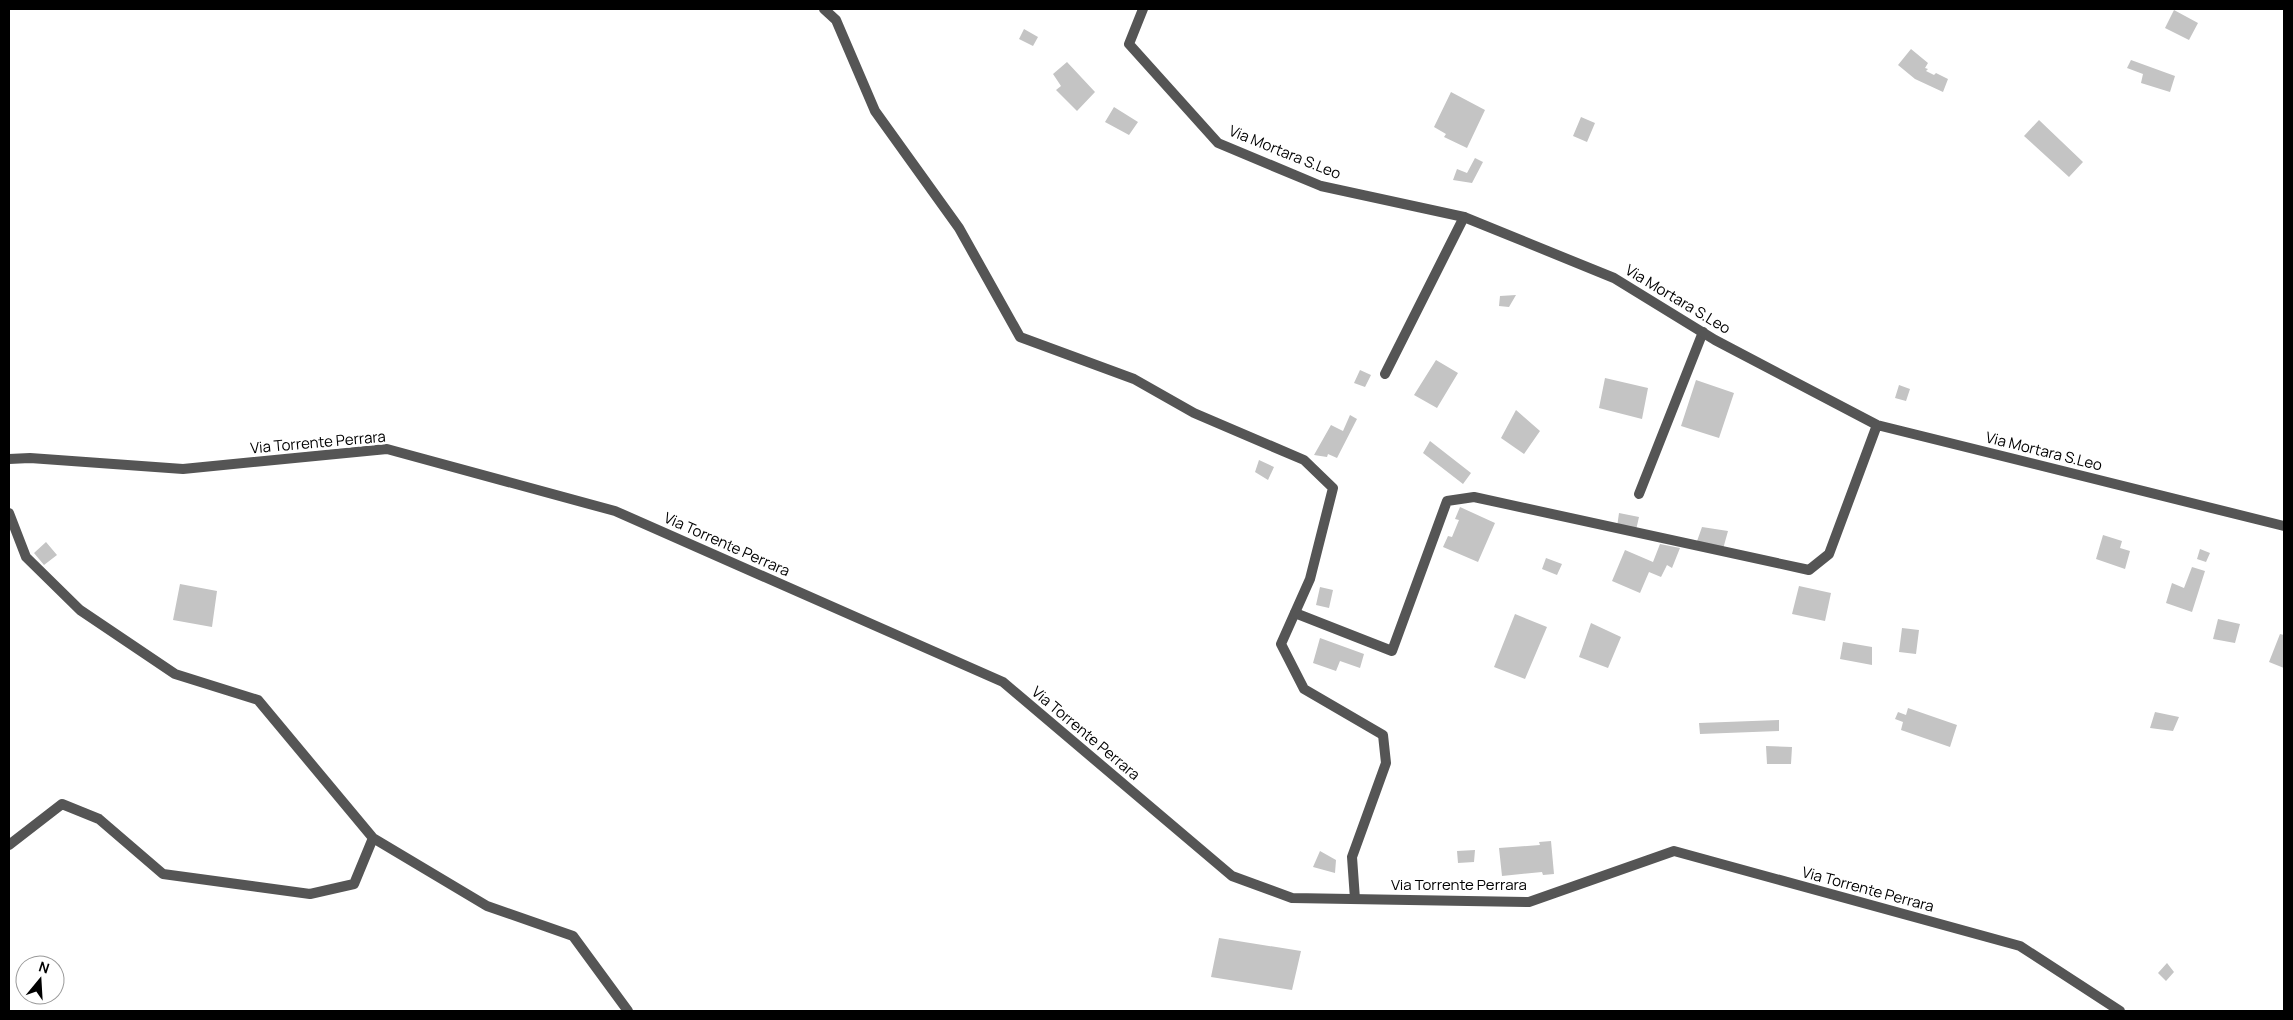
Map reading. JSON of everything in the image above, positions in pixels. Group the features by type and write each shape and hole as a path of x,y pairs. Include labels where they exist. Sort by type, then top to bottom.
{"street":[{"path":"824,9 836,20 875,111 959,228 1020,337 1134,379 1194,413 1304,460 1333,488 1310,579 1281,644 1304,689 1383,734 1386,763 1352,857 1356,899"},
{"name":"Via Mortara S.Leo","path":"1143,9 1130,44 1218,143 1322,186 1464,217 1614,278 1703,332 1877,425 2284,526"},
{"path":"1384,374 1464,217"},
{"path":"1639,494 1703,332"},
{"path":"1295,613 1392,651 1447,501 1474,497 1809,570 1829,554 1877,425"},
{"name":"Via Torrente Perrara","path":"9,459 30,458 183,469 387,449 615,511 1003,682 1232,876 1292,898 1529,902 1674,851 2020,946 2120,1011"},
{"path":"9,513 26,557 80,610 175,674 258,700 373,838 487,906 573,936 628,1011"},
{"path":"9,845 62,804 99,819 163,874 310,894 354,884 373,838"}],"building":[{"path":"2174,10 2198,23 2189,40 2165,28"},
{"path":"1024,29 1038,37 1033,46 1019,39"},
{"path":"1911,49 1928,63 1925,68 1928,69 1926,71 1934,75 1936,73 1948,79 1943,92 1915,79 1898,65"},
{"path":"2131,60 2175,76 2170,92 2141,83 2143,74 2127,68"},
{"path":"1067,62 1095,92 1077,111 1056,90 1061,86 1053,74"},
{"path":"1451,92 1485,110 1467,148 1444,137 1446,134 1434,127"},
{"path":"1114,107 1138,122 1129,135 1105,122"},
{"path":"1581,117 1595,123 1587,142 1573,136"},
{"path":"2039,120 2083,162 2069,177 2024,136"},
{"path":"1475,158 1483,162 1472,183 1453,180 1457,169 1467,173"},
{"path":"1516,295 1509,307 1499,306 1500,296"},
{"path":"1436,360 1458,373 1437,408 1414,395"},
{"path":"1360,370 1371,375 1365,387 1354,383"},
{"path":"1605,378 1648,388 1642,419 1599,408"},
{"path":"1696,380 1734,393 1719,438 1681,426"},
{"path":"1899,385 1910,389 1906,401 1895,398"},
{"path":"1516,410 1540,431 1524,454 1501,438"},
{"path":"1350,415 1357,419 1337,458 1328,454 1327,457 1314,455 1331,425 1343,431"},
{"path":"1430,441 1471,473 1463,484 1423,453"},
{"path":"1259,460 1274,467 1268,480 1255,472"},
{"path":"1460,507 1495,523 1478,562 1443,547 1448,536 1452,537 1459,520 1455,519"},
{"path":"1619,513 1639,517 1636,530 1617,527"},
{"path":"1702,527 1728,531 1723,549 1696,544"},
{"path":"2103,535 2122,541 2120,548 2130,551 2125,569 2096,559"},
{"path":"46,542 57,555 44,565 34,553"},
{"path":"1660,544 1680,548 1672,568 1667,565 1661,577 1649,572 1640,593 1612,581 1625,550 1653,562"},
{"path":"2200,549 2210,553 2206,562 2197,559"},
{"path":"1546,558 1562,564 1557,575 1542,569"},
{"path":"2192,567 2205,571 2192,612 2166,603 2172,583 2184,588"},
{"path":"180,584 217,591 212,627 173,620"},
{"path":"1799,586 1831,593 1825,621 1792,614"},
{"path":"1320,587 1333,590 1329,608 1316,605"},
{"path":"1515,614 1547,627 1525,679 1494,667"},
{"path":"2218,619 2240,624 2235,643 2213,639"},
{"path":"1591,623 1621,637 1608,668 1579,657"},
{"path":"1902,628 1919,630 1916,654 1899,652"},
{"path":"2280,634 2284,635 2284,668 2269,662"},
{"path":"1320,638 1364,654 1360,668 1340,661 1336,671 1313,663"},
{"path":"1843,642 1872,647 1872,665 1840,659"},
{"path":"1908,708 1957,725 1950,747 1901,730 1903,722 1895,719 1898,712 1906,715"},
{"path":"2155,712 2179,717 2173,731 2150,728"},
{"path":"1779,720 1779,731 1700,734 1699,723"},
{"path":"1766,746 1792,747 1791,764 1767,764"},
{"path":"1551,841 1554,874 1543,875 1542,872 1502,876 1499,848 1540,845 1539,842"},
{"path":"1475,850 1474,862 1458,863 1457,851"},
{"path":"1320,851 1336,860 1335,873 1313,867"},
{"path":"1219,938 1301,951 1292,990 1211,977"},
{"path":"2167,963 2174,972 2166,981 2158,973"}]}
